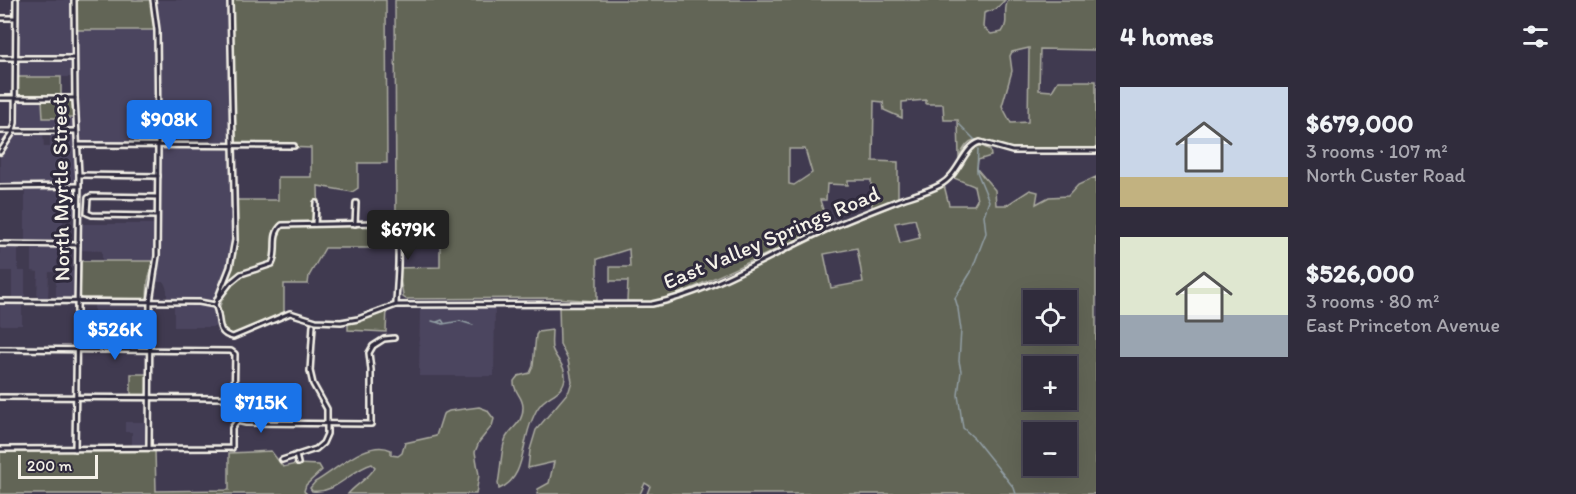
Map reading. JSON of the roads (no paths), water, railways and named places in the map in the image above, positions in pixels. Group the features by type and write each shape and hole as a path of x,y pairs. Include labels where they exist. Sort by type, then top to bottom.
{"street":[{"path":"0,152 13,131 16,98 16,0"},
{"name":"North Myrtle Street","path":"74,0 75,98 79,145 75,449"},
{"path":"149,448 150,302 157,256 158,176 158,30 153,0"},
{"path":"0,301 208,302 215,304 230,267 234,244 230,0"},
{"path":"67,18 74,17"},
{"path":"0,18 15,18"},
{"path":"0,58 74,58"},
{"path":"0,98 75,98"},
{"path":"0,131 77,132"},
{"name":"East Valley Springs Road","path":"215,304 220,330 233,337 290,313 316,321 341,322 358,319 396,305 652,304 697,290 826,229 939,185 959,168 967,151 980,142 1012,151 1096,151"},
{"path":"79,145 294,147"},
{"path":"79,175 158,176"},
{"path":"0,187 79,186"},
{"path":"157,197 91,196 88,198 87,213 157,216"},
{"path":"315,224 316,203"},
{"path":"355,224 356,203"},
{"path":"217,300 238,276 272,264 279,227 290,223 355,224 394,226 397,258 396,305"},
{"path":"0,244 78,245"},
{"path":"282,460 320,446 325,438 327,409 315,390 311,377 313,325"},
{"path":"237,421 371,424 369,353 373,346 384,339 394,338"},
{"path":"0,349 233,352 237,421 232,428 232,448 0,449"},
{"path":"0,397 234,399"},
{"path":"296,455 298,463"}],"waterway":[{"path":"959,124 975,140"},
{"path":"958,308 955,298 971,272 986,233 984,215 989,201 977,172 978,149"},
{"path":"958,309 961,330 959,361 961,371 958,395 963,428 974,438 1014,488 1016,494"},
{"path":"437,322 442,320 444,323"},
{"path":"432,321 443,324 460,321 473,325"}]}
